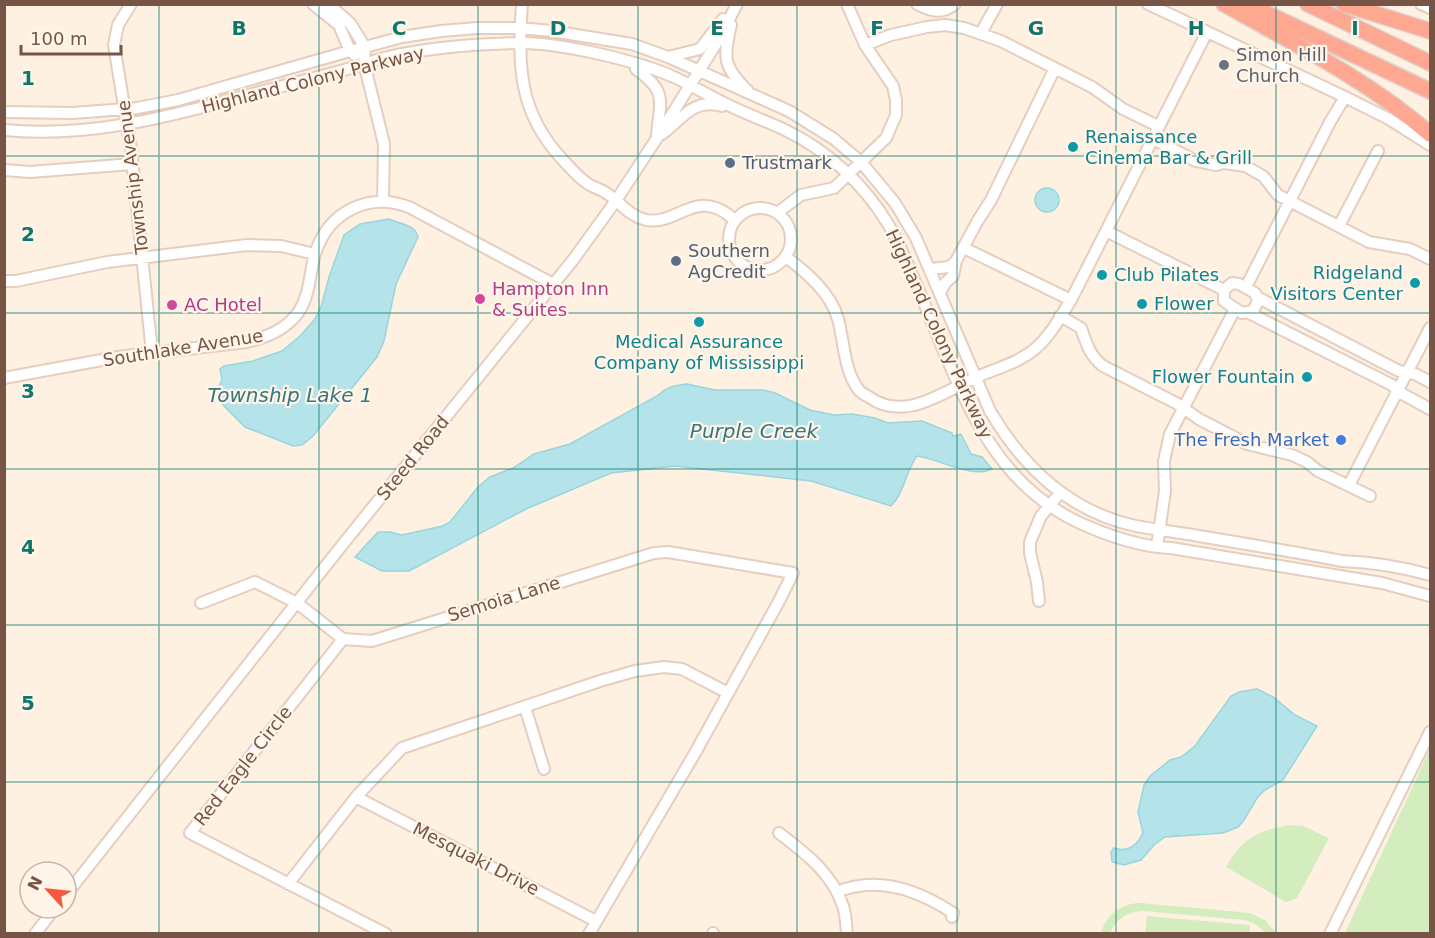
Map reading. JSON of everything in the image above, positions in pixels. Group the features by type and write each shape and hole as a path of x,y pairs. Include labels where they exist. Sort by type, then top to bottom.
{"highway":[{"path":"1224,4 1367,85 1431,134"},
{"path":"1247,4 1431,91"},
{"path":"1308,4 1431,63"},
{"path":"1344,4 1431,31"}],"street":[{"name":"Township Avenue","path":"131,4 118,25 115,38 132,164 152,353"},
{"path":"313,4 339,24 350,51 364,63"},
{"path":"328,4 350,23 365,47 364,63 384,144 383,201 393,202 414,210 553,284"},
{"path":"522,4 521,73 530,114 543,137 574,173 644,219 658,221 698,205 716,208 731,216 734,221"},
{"path":"777,213 801,195 834,188 889,132 896,108 893,86 865,45 847,4"},
{"path":"917,4 938,12 947,10 955,4"},
{"path":"981,33 997,4"},
{"path":"1148,4 1345,96 1389,119 1431,146"},
{"path":"1421,4 1431,8"},
{"path":"668,57 700,49 735,7"},
{"path":"735,7 725,46 725,58 729,70 748,92"},
{"name":"Steed Road","path":"78,880 553,284 615,202 699,71 735,7"},
{"path":"865,45 891,35 945,25 957,26 1001,41 1092,87 1123,109 1158,126"},
{"name":"Highland Colony Parkway","path":"4,112 74,113 136,108 178,100 365,47 441,31 477,28 552,30 632,44 748,92 810,122 841,144 861,162 901,211 916,238 990,411 1004,435 1024,460 1060,493 1108,518 1135,526 1342,561 1409,569 1431,575"},
{"path":"786,257 820,288 832,306 838,318 849,372 858,390 876,402 896,408 916,405 960,387 976,377 1026,355 1051,332 1071,300 1207,32"},
{"name":"Highland Colony Parkway","path":"4,130 80,130 126,124 184,112 364,63 462,45 520,43 573,49 629,62 676,78 738,110 787,131 821,151 849,174 876,205 899,244 977,424 994,452 1015,477 1050,506 1074,521 1111,536 1157,547 1382,583 1431,596"},
{"path":"629,62 636,70 647,76 660,97 662,109 657,138"},
{"path":"940,293 945,283 953,276 957,261 976,222 991,200 1055,68"},
{"path":"1246,287 1345,96"},
{"path":"657,138 674,125 681,115 696,106 713,103 738,110"},
{"path":"4,107 20,109 31,114"},
{"path":"1153,139 1196,161 1216,165 1236,164 1253,169 1263,176 1278,195 1369,242 1410,249 1431,259"},
{"path":"1339,226 1378,152"},
{"path":"4,170 30,172 132,164"},
{"name":"Southlake Avenue","path":"4,378 152,353 263,338 283,328 303,303 311,278 315,254 324,235 339,216 363,204 383,201"},
{"path":"758,208 777,213 787,222 791,234 786,257 776,266 763,270 756,270 738,261 730,245 730,231 734,221 746,212 758,208"},
{"path":"1106,231 1224,290"},
{"path":"4,281 142,257 260,245 281,246 315,254"},
{"path":"964,248 1071,300"},
{"path":"930,269 950,267 957,261"},
{"path":"1431,382 1399,371 1257,297 1246,287 1232,283 1224,290 1224,301 1235,309 1242,313 1250,313 1392,385 1399,392 1431,409"},
{"path":"1250,313 1256,307 1257,297"},
{"path":"1157,547 1165,491 1164,461 1170,434 1235,309"},
{"path":"1060,316 1081,328 1086,345 1103,366 1247,444 1292,455 1307,462 1318,471 1370,496"},
{"path":"1349,485 1431,328"},
{"path":"1039,602 1030,542 1041,516 1060,493"},
{"name":"Semoia Lane","path":"343,639 372,640 654,553 668,552 793,573 728,693"},
{"path":"201,603 255,582 297,603 343,639"},
{"path":"1408,590 1431,601"},
{"name":"Red Eagle Circle","path":"343,639 190,833 386,933"},
{"path":"288,884 356,797 402,748 635,671 682,669 728,693 589,933"},
{"path":"525,707 544,769"},
{"path":"1330,933 1431,732"},
{"name":"Mesquaki Drive","path":"356,797 596,921"},
{"path":"779,833 822,869 844,908 847,933"},
{"path":"837,892 854,885 892,885 920,895 947,909 953,913 952,917"},
{"path":"35,933 45,920"}],"green space":[{"path":"1430,749 1430,933 1345,933"},
{"path":"1290,825 1303,826 1329,838 1297,898 1286,902 1226,867 1238,849 1252,837 1268,830"},
{"path":"1141,903 1250,913 1266,921 1276,933 1266,933 1255,924 1245,920 1142,911 1123,917 1110,933 1101,933 1115,911 1127,905"},
{"path":"1147,916 1250,925 1249,933 1145,933"}],"water":[{"path":"1047,188 1056,191 1059,200 1056,209 1047,212 1038,209 1035,200 1038,191"},
{"name":"Township Lake 1","path":"389,219 414,229 418,237 396,284 384,341 377,357 313,436 302,445 293,446 245,427 220,402 216,394 222,379 220,369 282,351 300,336 315,319 322,304 344,235 360,224"},
{"name":"Purple Creek","path":"687,384 715,390 763,390 775,393 810,410 834,415 852,414 888,423 922,421 952,433 953,436 961,434 971,454 982,457 992,469 975,472 917,456 899,495 891,506 811,481 675,466 611,473 526,509 409,571 382,571 355,557 378,532 402,535 443,526 450,522 478,487 490,477 513,468 534,454 570,444 668,388"},
{"path":"1257,689 1273,697 1295,715 1317,726 1283,780 1265,790 1257,798 1238,827 1223,833 1165,837 1154,845 1141,860 1124,865 1112,862 1111,852 1114,848 1132,847 1143,833 1138,812 1144,785 1150,776 1170,760 1181,757 1195,746 1231,696"}],"place":[{"name":"Simon Hill Church","path":"1224,65"},
{"name":"Renaissance Cinema Bar & Grill","path":"1073,147"},
{"name":"Trustmark","path":"730,163"},
{"name":"Southern AgCredit","path":"676,261"},
{"name":"Club Pilates","path":"1102,275"},
{"name":"Ridgeland Visitors Center","path":"1415,283"},
{"name":"Hampton Inn & Suites","path":"480,299"},
{"name":"Flower","path":"1142,304"},
{"name":"AC Hotel","path":"172,305"},
{"name":"Medical Assurance Company of Mississippi","path":"699,322"},
{"name":"Flower Fountain","path":"1307,377"},
{"name":"The Fresh Market","path":"1341,440"}]}
